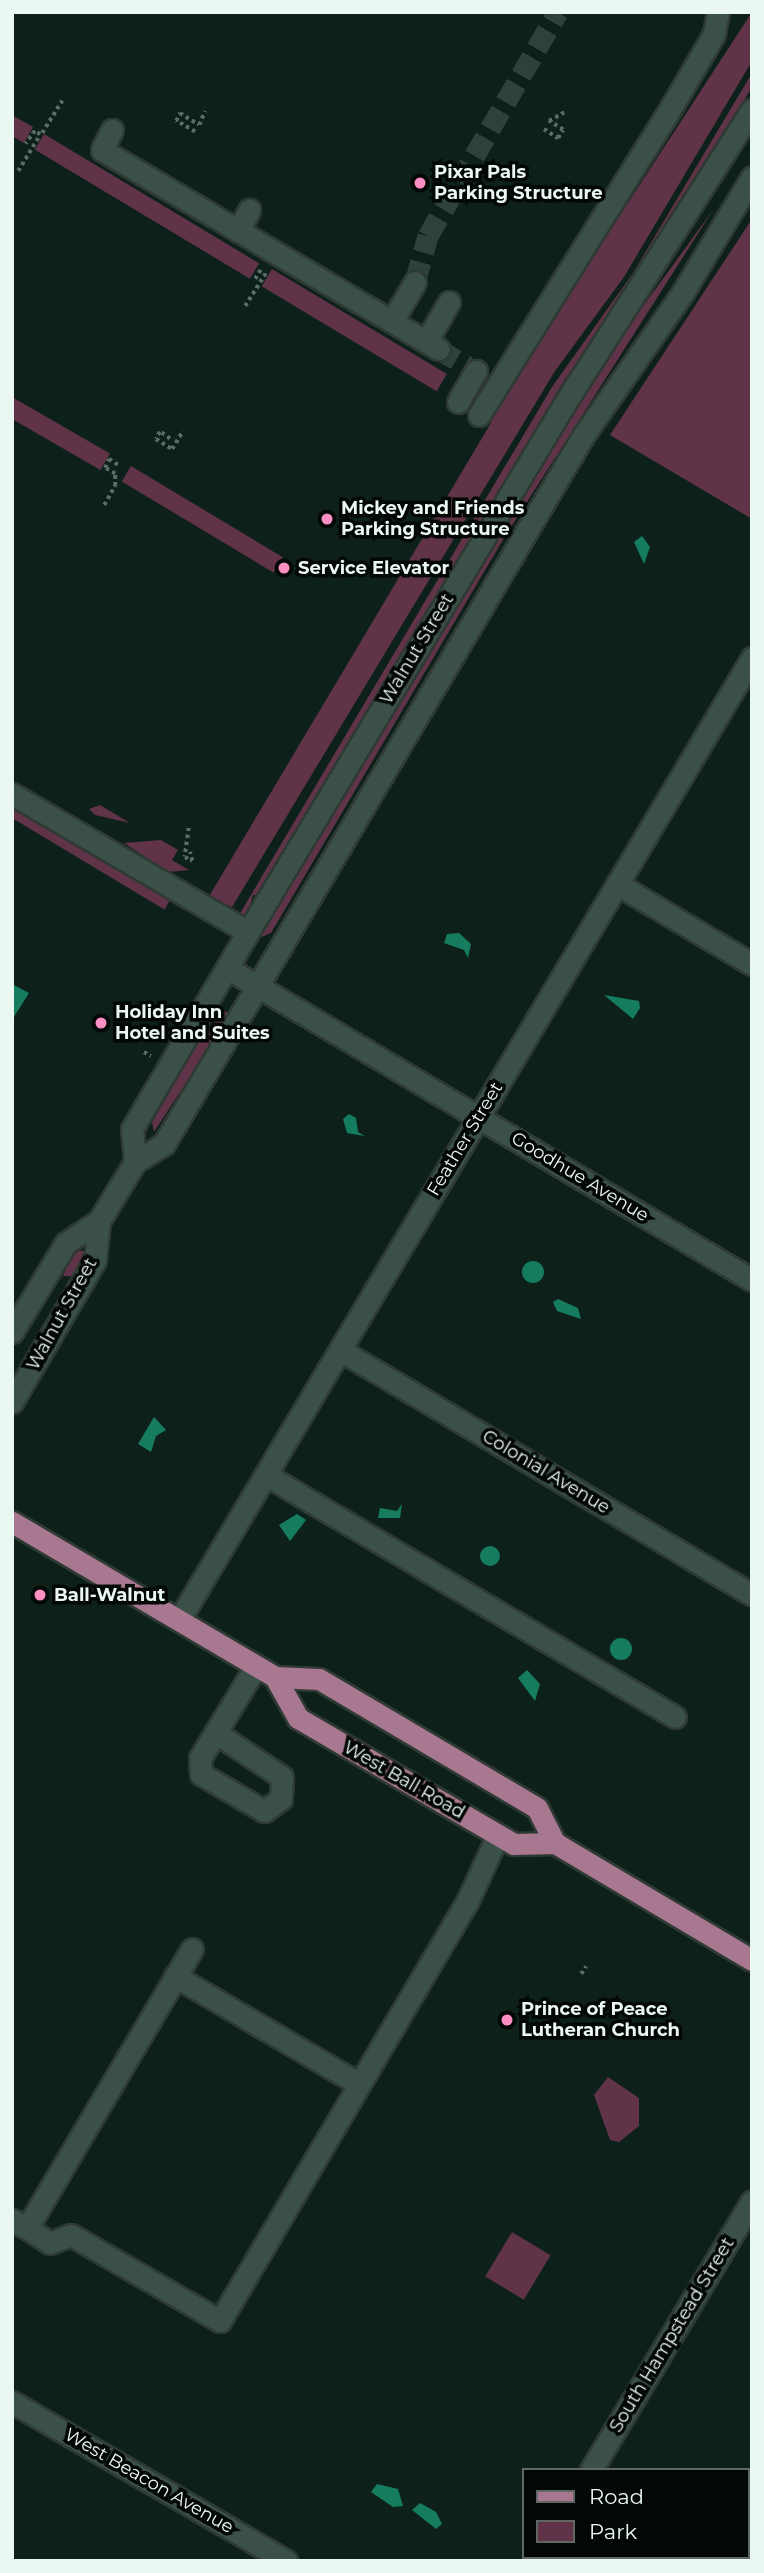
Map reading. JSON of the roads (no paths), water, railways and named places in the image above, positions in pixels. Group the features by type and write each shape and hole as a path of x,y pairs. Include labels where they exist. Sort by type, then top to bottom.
{"main road":[{"path":"12,1522 275,1677 319,1679 537,1808 555,1843 752,1959"},
{"name":"West Ball Road","path":"275,1677 298,1718 514,1844 555,1843"}],"street":[{"path":"479,415 496,383 669,111 714,34 718,12"},
{"name":"Walnut Street","path":"135,1163 132,1129 565,403 714,174 752,110"},
{"path":"112,130 102,150 432,345 449,302"},
{"path":"714,174 749,188"},
{"name":"Walnut Street","path":"12,1332 66,1243 99,1221 135,1163 164,1144 583,436 683,292 749,188"},
{"path":"239,231 249,210"},
{"path":"392,321 406,287"},
{"path":"458,402 472,369 496,383"},
{"name":"Feather Street","path":"179,1620 752,658"},
{"path":"12,794 248,932"},
{"path":"617,884 752,964"},
{"name":"Goodhue Avenue","path":"227,968 752,1280"},
{"name":"Walnut Street","path":"12,1402 95,1260 99,1221"},
{"name":"Colonial Avenue","path":"340,1350 752,1595"},
{"path":"266,1475 676,1717"},
{"path":"216,1733 256,1666"},
{"path":"192,1949 20,2224 50,2243 71,2235 220,2321 467,1902 498,1835"},
{"path":"176,1976 359,2084"},
{"name":"South Hampstead Street","path":"592,2468 752,2201"},
{"name":"West Beacon Avenue","path":"12,2402 286,2561"}],"tunnel":[{"path":"415,282 428,236 558,12"},
{"path":"438,349 468,366"}],"place":[{"name":"Pixar Pals Parking Structure","path":"420,183"},
{"name":"Mickey and Friends Parking Structure","path":"327,519"},
{"name":"Service Elevator","path":"284,568"},
{"name":"Holiday Inn Hotel and Suites","path":"101,1023"},
{"name":"Ball-Walnut","path":"40,1595"},
{"name":"Prince of Peace Lutheran Church","path":"507,2020"}]}
